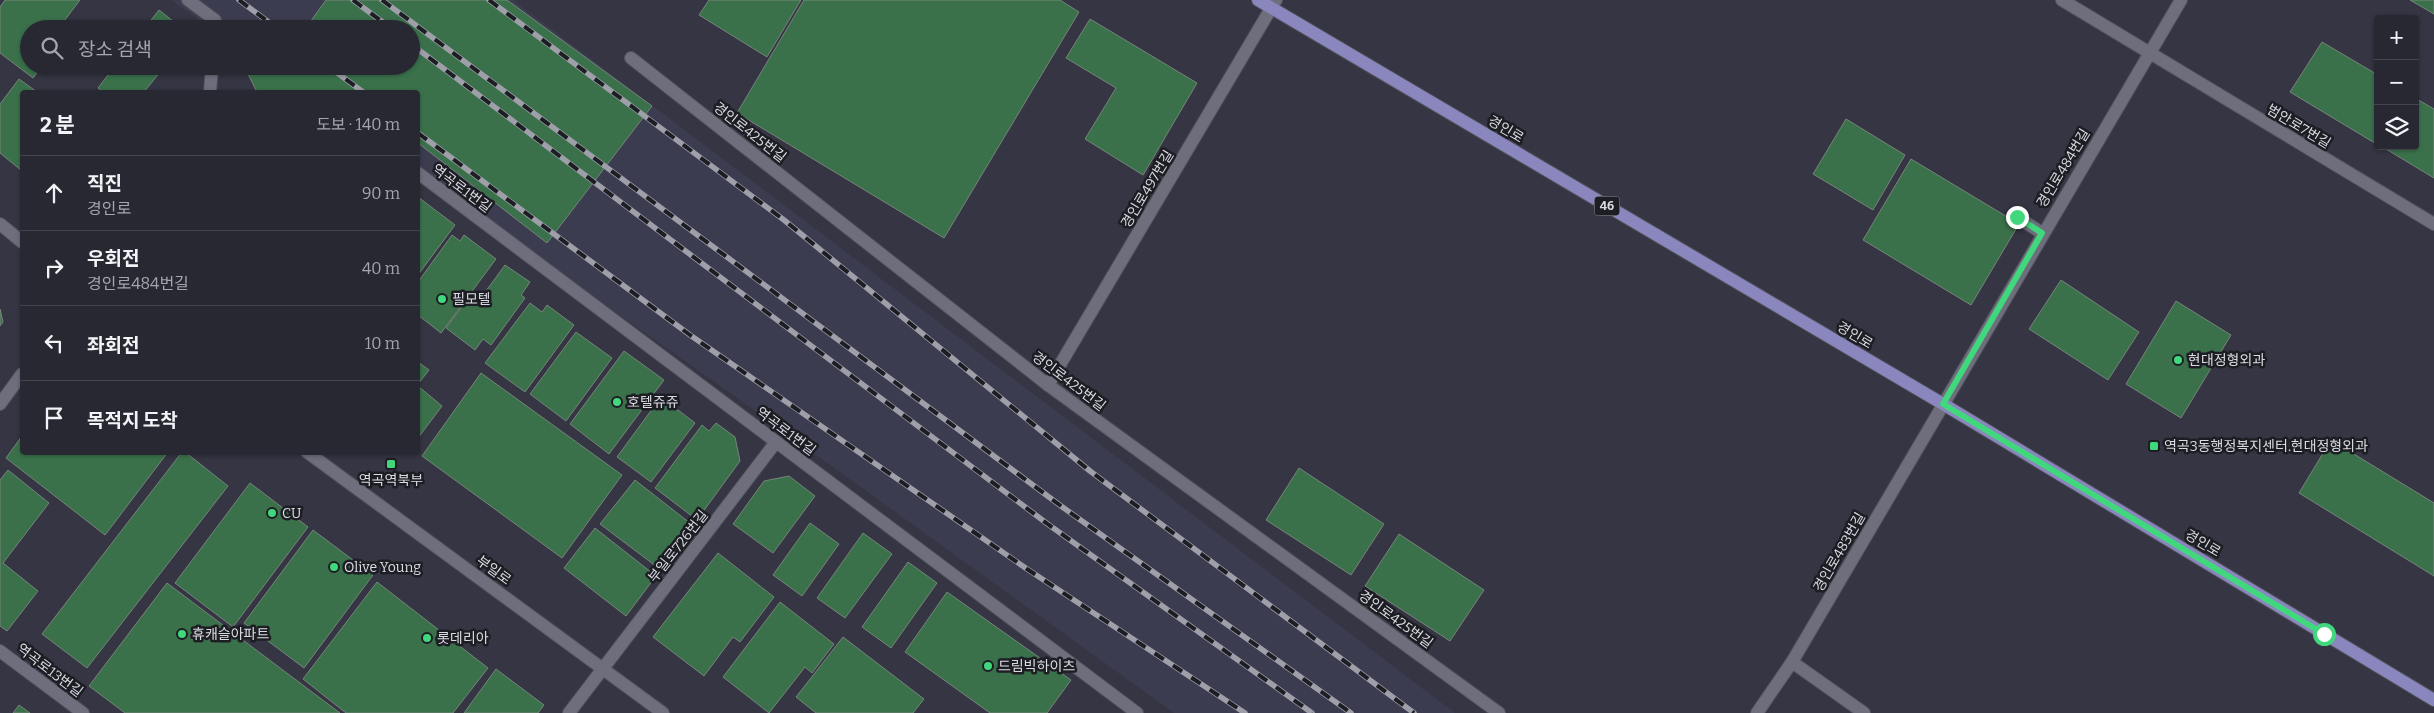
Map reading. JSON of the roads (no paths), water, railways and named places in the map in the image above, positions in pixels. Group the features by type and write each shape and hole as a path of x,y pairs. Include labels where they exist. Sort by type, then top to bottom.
{"main road":[{"name":"경인로","path":"1258,0 1274,4 2434,700"}],"street":[{"path":"188,0 215,20"},
{"name":"범안로7번길","path":"2062,0 2434,224"},
{"name":"경인로484번길","path":"1943,404 2148,53 2181,0"},
{"name":"경인로497번길","path":"1048,385 1274,4"},
{"name":"경인로425번길","path":"631,58 1048,385 1499,713"},
{"path":"210,90 211,75"},
{"name":"역곡로1번길","path":"420,175 1137,713"},
{"path":"2017,217 2042,233"},
{"path":"0,224 20,240"},
{"path":"0,404 20,377"},
{"name":"경인로483번길","path":"1757,713 1792,662 1943,404"},
{"name":"부일로726번길","path":"569,713 776,442"},
{"name":"부일로","path":"311,455 663,713"},
{"name":"역곡로13번길","path":"0,652 83,713"},
{"path":"1792,662 1864,713"}],"railway":[{"path":"239,0 266,20"},
{"path":"353,0 380,20"},
{"path":"382,0 409,20"},
{"path":"489,0 784,220 1090,471 1414,713"},
{"path":"420,28 1061,506 1351,713"},
{"path":"420,51 1049,525 1312,713"},
{"path":"340,75 360,90"},
{"path":"420,134 690,335 1027,569 1245,713"}],"place":[{"name":"필모텔","path":"442,299"},
{"name":"현대정형외과","path":"2178,360"},
{"name":"호텔쥬쥬","path":"617,402"},
{"name":"역곡3동행정복지센터.현대정형외과","path":"2154,446"},
{"name":"역곡역북부","path":"391,464"},
{"name":"CU","path":"272,513"},
{"name":"Olive Young","path":"334,567"},
{"name":"휴캐슬아파트","path":"182,634"},
{"name":"롯데리아","path":"427,638"},
{"name":"드림빅하이츠","path":"988,666"}]}
